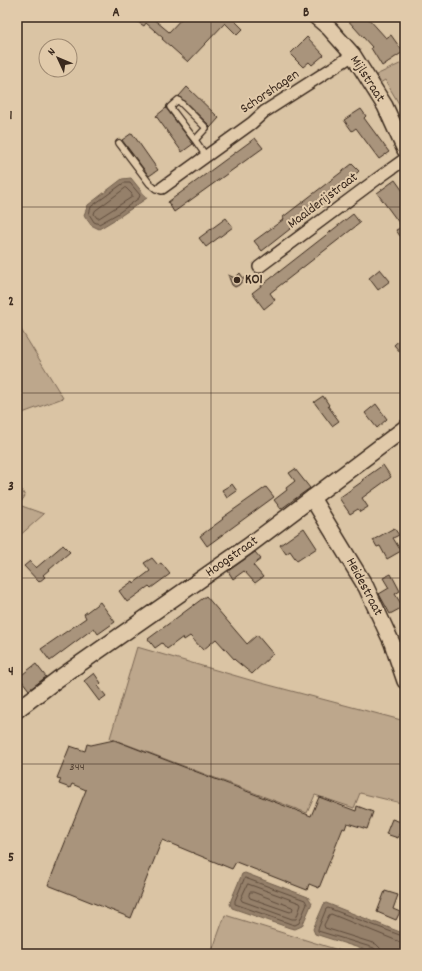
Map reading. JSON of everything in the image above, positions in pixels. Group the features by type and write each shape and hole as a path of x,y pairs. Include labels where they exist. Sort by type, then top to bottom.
{"street":[{"name":"Mijlstraat","path":"316,17 353,55 385,106 405,150"},
{"name":"Schorshagen","path":"162,188 252,123 264,112 353,55"},
{"name":"Maalderijstraat","path":"259,267 405,159"},
{"name":"Hoogstraat","path":"17,710 53,679 246,547 405,428"},
{"name":"Heidestraat","path":"312,498 366,587 392,643 405,682"}],"lane":[{"path":"195,140 206,128 178,100 170,108 206,156"},
{"name":"Schorshagen","path":"119,143 150,184 156,189 162,188"}],"shaded area":[{"path":"405,53 405,114 385,80 380,83 376,75 404,62"},
{"path":"17,323 63,398 17,415"},
{"path":"17,482 25,496 19,505 44,514 17,538"},
{"path":"137,647 250,680 405,721 405,804 360,793 354,808 315,795 307,813 110,738"},
{"path":"225,915 351,954 211,954"}],"water":[{"path":"131,178 147,198 99,229 91,225 84,215 88,205 122,179"},
{"path":"245,873 308,897 312,903 302,926 295,929 290,928 232,908 230,904 231,900 242,874"},
{"path":"326,903 405,934 405,954 378,954 315,934 313,929 324,904"}],"building":[{"path":"130,17 151,17 169,32 183,17 231,17 243,29 237,35 225,23 188,62 146,23 144,26"},
{"path":"345,17 367,17 386,38 391,35 403,52 382,66 371,48 372,47"},
{"path":"307,37 324,55 312,65 309,62 303,67 290,54"},
{"path":"187,87 219,118 210,128 209,125 179,96"},
{"path":"166,108 193,144 182,152 156,116"},
{"path":"361,109 366,116 364,118 389,152 379,159 356,128 352,131 344,120"},
{"path":"132,133 158,170 149,176 122,140"},
{"path":"255,138 263,148 174,212 168,202"},
{"path":"352,164 359,171 354,176 355,178 262,251 254,241 284,219 283,217"},
{"path":"395,180 405,194 405,233 400,236 396,230 402,227 377,193"},
{"path":"353,214 360,223 270,293 275,300 264,309 252,293"},
{"path":"226,218 233,227 206,247 199,238"},
{"path":"380,269 390,281 378,290 369,278"},
{"name":"KO1","path":"240,273 244,279 235,287 232,285 228,275 235,278"},
{"path":"405,335 405,350 401,353 394,345"},
{"path":"323,396 339,421 332,426 314,402"},
{"path":"376,404 387,419 377,428 365,413"},
{"path":"383,465 391,477 362,498 368,507 360,512 358,509 350,514 339,498"},
{"path":"295,469 310,488 281,509 274,500 287,490 286,488 295,481 289,473"},
{"path":"232,484 237,491 227,498 222,490"},
{"path":"266,487 274,497 207,546 200,536 223,519 222,518"},
{"path":"304,528 317,548 297,561 290,551 286,554 280,545"},
{"path":"394,528 399,535 393,538 401,551 387,559 380,546 377,547 373,540"},
{"path":"63,545 70,552 43,575 45,577 39,582 24,566 30,561 36,568"},
{"path":"255,552 261,559 253,565 263,577 255,583 244,571 233,579 228,571"},
{"path":"152,558 158,565 161,563 170,574 151,588 149,586 127,602 119,591 133,581 134,583 150,571 144,563"},
{"path":"391,574 400,591 395,594 403,607 390,614 379,594 389,588 383,578"},
{"path":"206,596 247,644 257,635 273,654 252,674 235,660 216,639 203,650 190,636 184,640 183,637 167,649 162,643 155,648 148,639"},
{"path":"100,602 115,622 98,634 94,628 50,661 41,649 86,618 84,614"},
{"path":"36,664 46,677 29,690 19,677"},
{"path":"94,673 101,683 98,686 106,696 99,701 84,681"},
{"path":"114,740 311,816 319,797 356,811 357,806 373,812 367,829 347,823 345,829 343,828 319,888 309,884 307,890 236,862 232,869 162,840 131,918 48,885 86,790 72,784 70,788 59,784 61,779 57,778 70,746 85,751 87,744 91,745"},
{"path":"392,819 404,823 398,838 386,834"},
{"path":"385,891 398,895 393,909 400,912 396,920 377,912"}],"place":[{"name":"KO1","path":"237,280"}]}
